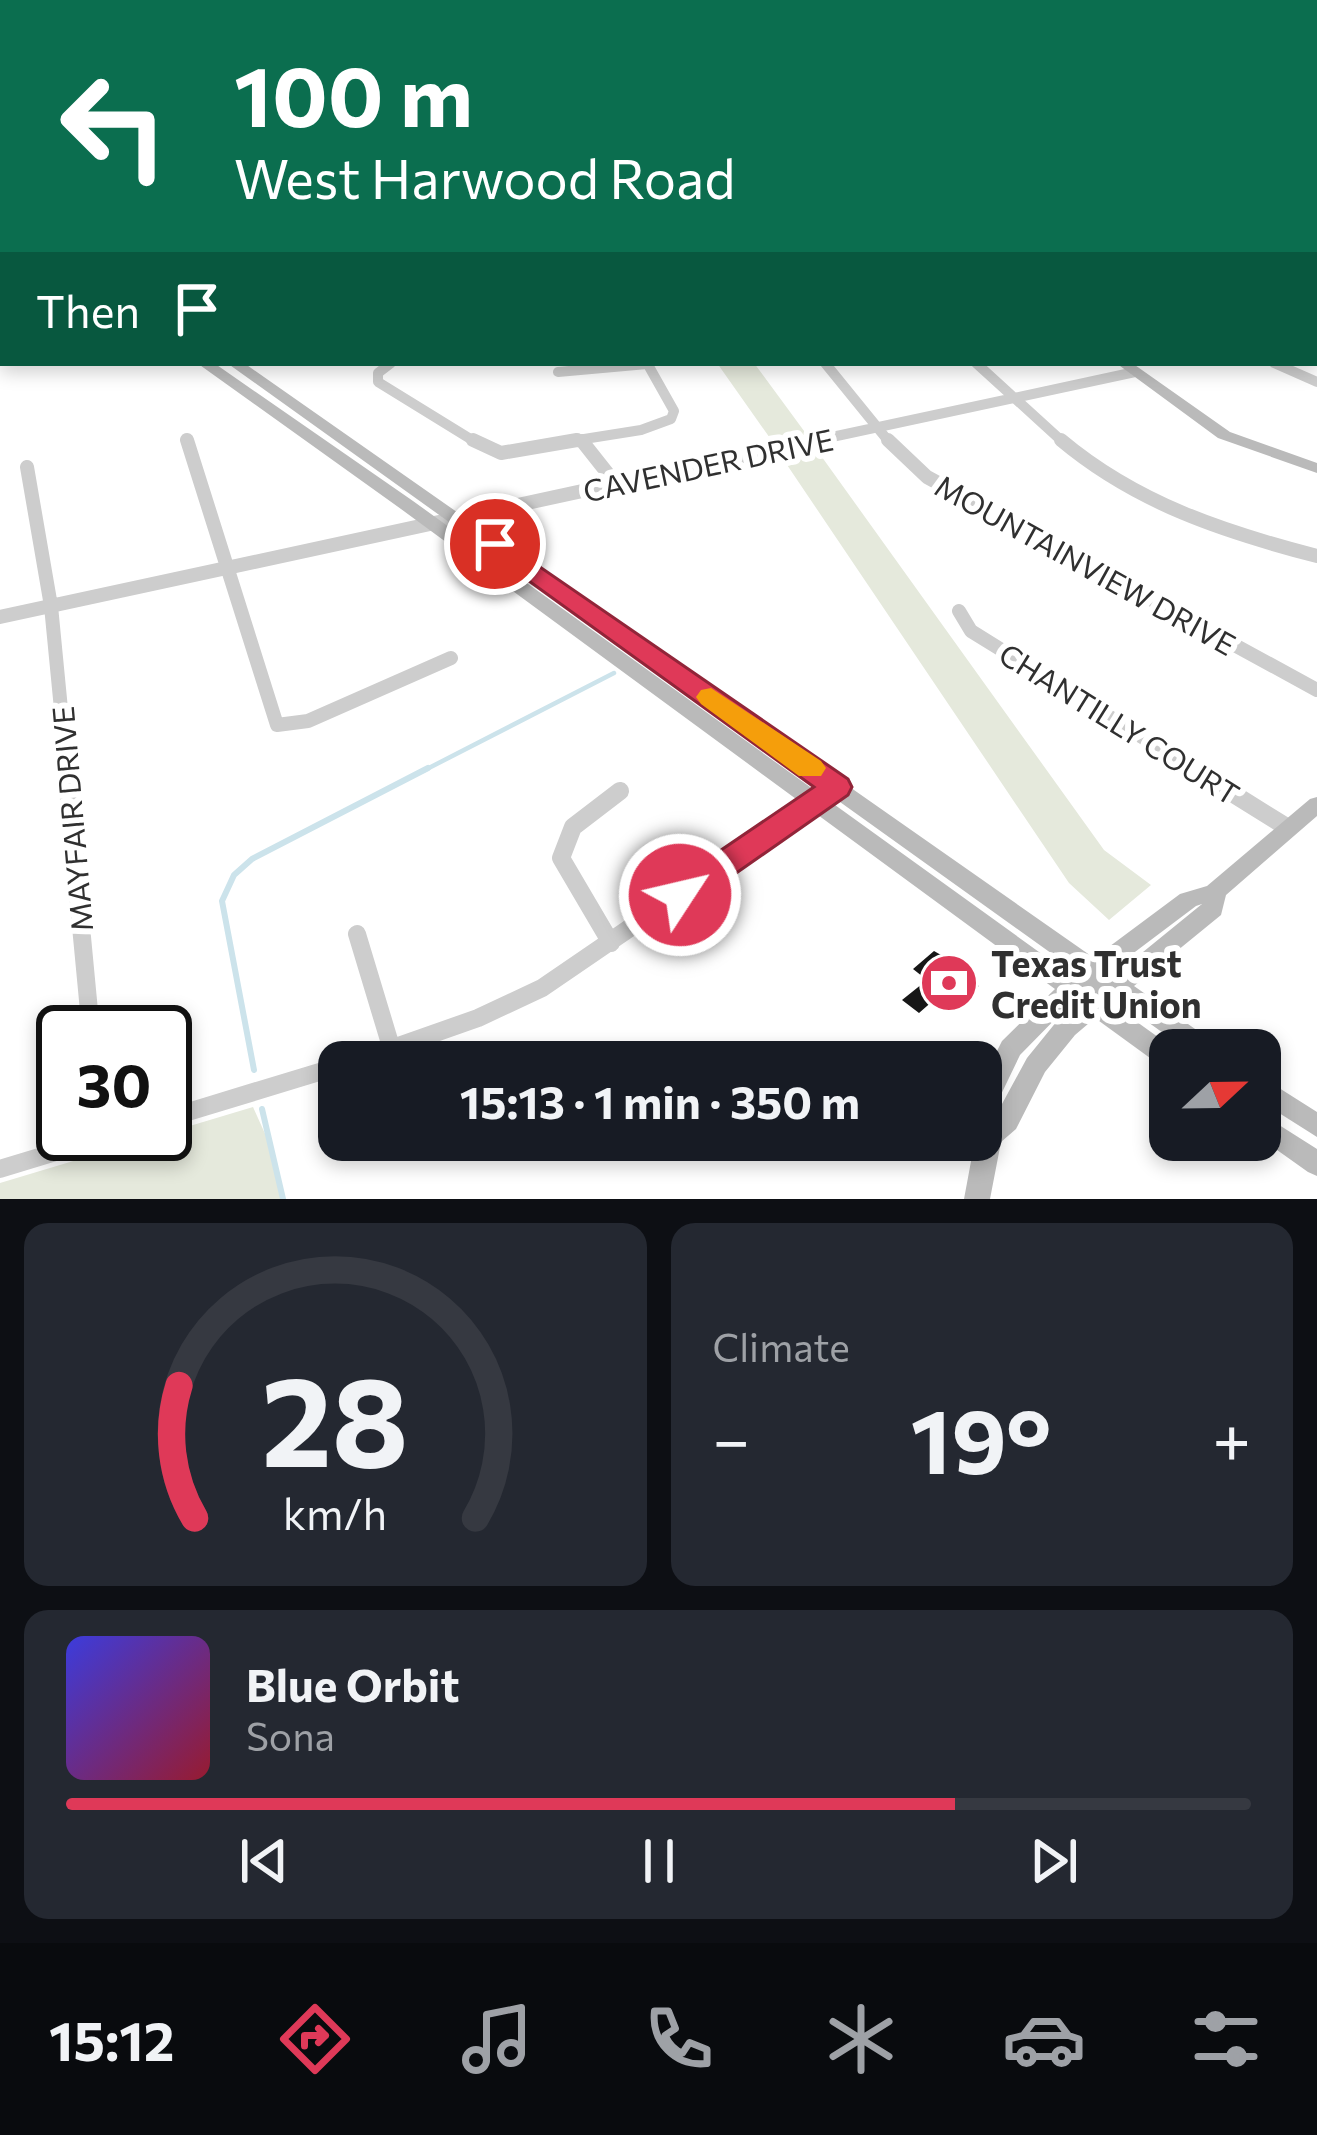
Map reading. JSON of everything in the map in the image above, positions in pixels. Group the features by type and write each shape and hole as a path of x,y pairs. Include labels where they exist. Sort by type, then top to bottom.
{"main road":[{"path":"208,366 815,802 1095,987 1169,1029"},
{"path":"238,366 836,787 1095,987 1149,1039"},
{"path":"1129,368 1225,435 1317,468"},
{"path":"977,1199 989,1137 981,1108 1011,1048 1213,909 1215,892 1317,804"},
{"path":"1281,1101 1317,1126"},
{"path":"1281,1139 1317,1164"}],"street":[{"path":"387,366 378,373 379,382 496,452 582,441 671,419 674,411 649,366"},
{"path":"558,372 617,366"},
{"name":"MOUNTAINVIEW DRIVE","path":"827,366 914,467 1317,690"},
{"path":"979,366 1092,465 1133,491 1191,517 1317,556"},
{"path":"1281,366 1317,382"},
{"name":"CAVENDER DRIVE","path":"0,617 1015,398 1129,368"},
{"path":"187,440 277,725 308,721 451,658"},
{"path":"582,441 616,484"},
{"name":"MAYFAIR DRIVE","path":"27,467 51,606 88,1005"},
{"name":"CHANTILLY COURT","path":"959,611 971,631 1288,828"},
{"path":"415,1041 509,1005 611,943 836,787"},
{"path":"611,943 561,859 562,842 574,824 620,791"},
{"path":"357,934 389,1041"},
{"path":"192,1111 318,1072"},
{"path":"0,1169 36,1157"}],"shaded area":[{"path":"719,366 756,366 807,435 772,441"},
{"path":"814,446 1104,850 1151,885 1109,920 1069,883 779,453"},
{"path":"253,1107 271,1147 283,1199 0,1199 0,1183 73,1161 192,1161 192,1125"}],"building":[{"name":"Texas Trust Credit Union","path":"934,951 969,971 965,975 979,986 958,1003 943,992 919,1013 902,1000 927,980 913,969"}],"waterway":[{"path":"978,0 1011,0"},
{"path":"423,771 614,673"},
{"path":"254,1070 222,901 234,875 252,859 428,768"},
{"path":"262,1109 283,1199"}],"slow traffic":[{"path":"711,697 810,768"}],"place":[{"name":"Texas Trust Credit Union","path":"949,983"}],"route":[{"path":"495,544 836,787 680,895"}]}
